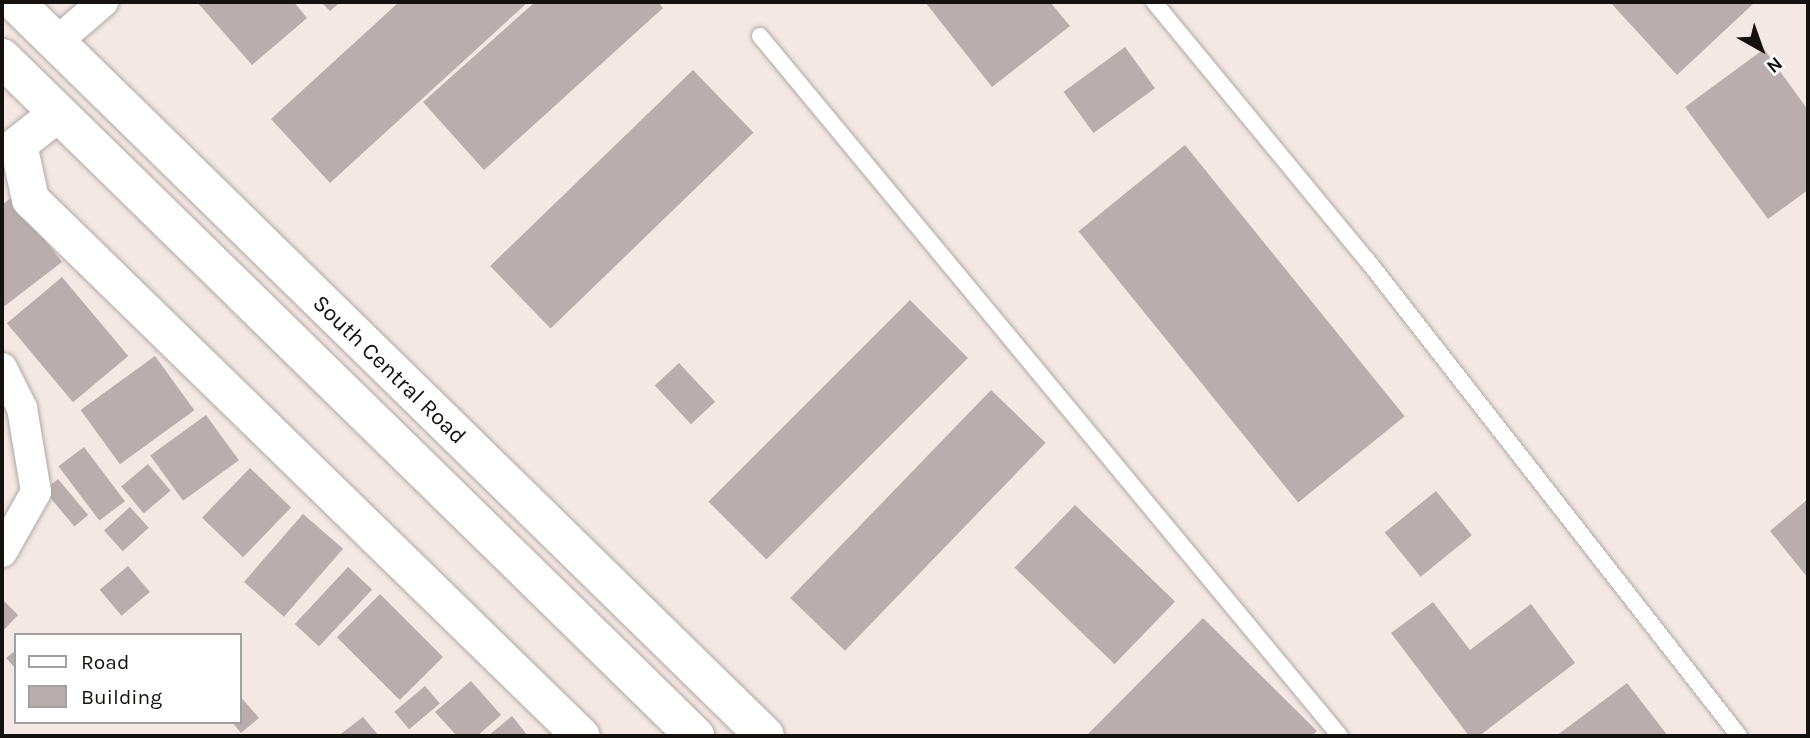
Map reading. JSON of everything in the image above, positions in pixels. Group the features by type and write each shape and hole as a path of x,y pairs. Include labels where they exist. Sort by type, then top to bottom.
{"main road":[{"name":"South Central Road","path":"15,2 54,44 765,736"},
{"name":"South Central Road","path":"2,58 695,736"}],"street":[{"path":"54,44 103,2"},
{"path":"57,113 10,152 30,199 581,736"},
{"path":"2,368 22,408 36,492 2,552"}],"lane":[{"path":"1154,2 1367,260 1739,736"},
{"path":"760,36 1339,736"}],"building":[{"path":"197,2 294,2 307,18 252,65"},
{"path":"321,2 340,2 330,11"},
{"path":"399,2 528,2 330,183 271,119"},
{"path":"535,2 658,2 663,8 484,170 423,102"},
{"path":"925,2 1050,2 1070,26 992,87"},
{"path":"1610,2 1751,2 1753,4 1677,75"},
{"path":"1125,47 1155,88 1093,133 1064,92"},
{"path":"1764,49 1808,110 1808,190 1768,219 1685,107"},
{"path":"693,70 753,133 551,328 490,266"},
{"path":"1185,145 1405,416 1298,502 1079,231"},
{"path":"12,197 62,262 2,308 2,205"},
{"path":"62,277 128,356 73,402 7,323"},
{"path":"910,300 968,358 766,560 708,502"},
{"path":"155,356 194,410 120,464 81,410"},
{"path":"679,363 715,402 691,424 655,386"},
{"path":"991,390 1046,443 845,651 790,598"},
{"path":"206,415 239,460 183,501 150,456"},
{"path":"84,447 125,501 99,521 58,466"},
{"path":"148,464 170,491 144,513 121,486"},
{"path":"250,468 291,508 243,557 202,518"},
{"path":"58,479 88,515 74,527 44,491"},
{"path":"1436,491 1472,535 1421,577 1385,533"},
{"path":"1808,499 1808,578 1770,531"},
{"path":"1075,505 1175,602 1115,664 1015,568"},
{"path":"130,507 149,528 123,551 104,530"},
{"path":"303,514 343,549 284,617 244,582"},
{"path":"128,566 150,592 122,616 100,590"},
{"path":"348,567 372,590 319,647 295,624"},
{"path":"380,594 443,657 400,700 337,637"},
{"path":"2,599 18,615 2,632"},
{"path":"1433,602 1470,650 1531,604 1575,663 1479,736 1469,736 1391,633"},
{"path":"1203,618 1317,731 1311,736 1086,736"},
{"path":"14,652 14,667 6,658"},
{"path":"471,681 501,715 477,736 457,736 435,712"},
{"path":"1627,683 1668,736 1556,736"},
{"path":"425,686 440,704 409,729 394,712"},
{"path":"242,698 259,718 241,733 234,724 242,724"},
{"path":"512,716 528,736 488,736"},
{"path":"363,717 379,736 338,736"}]}
